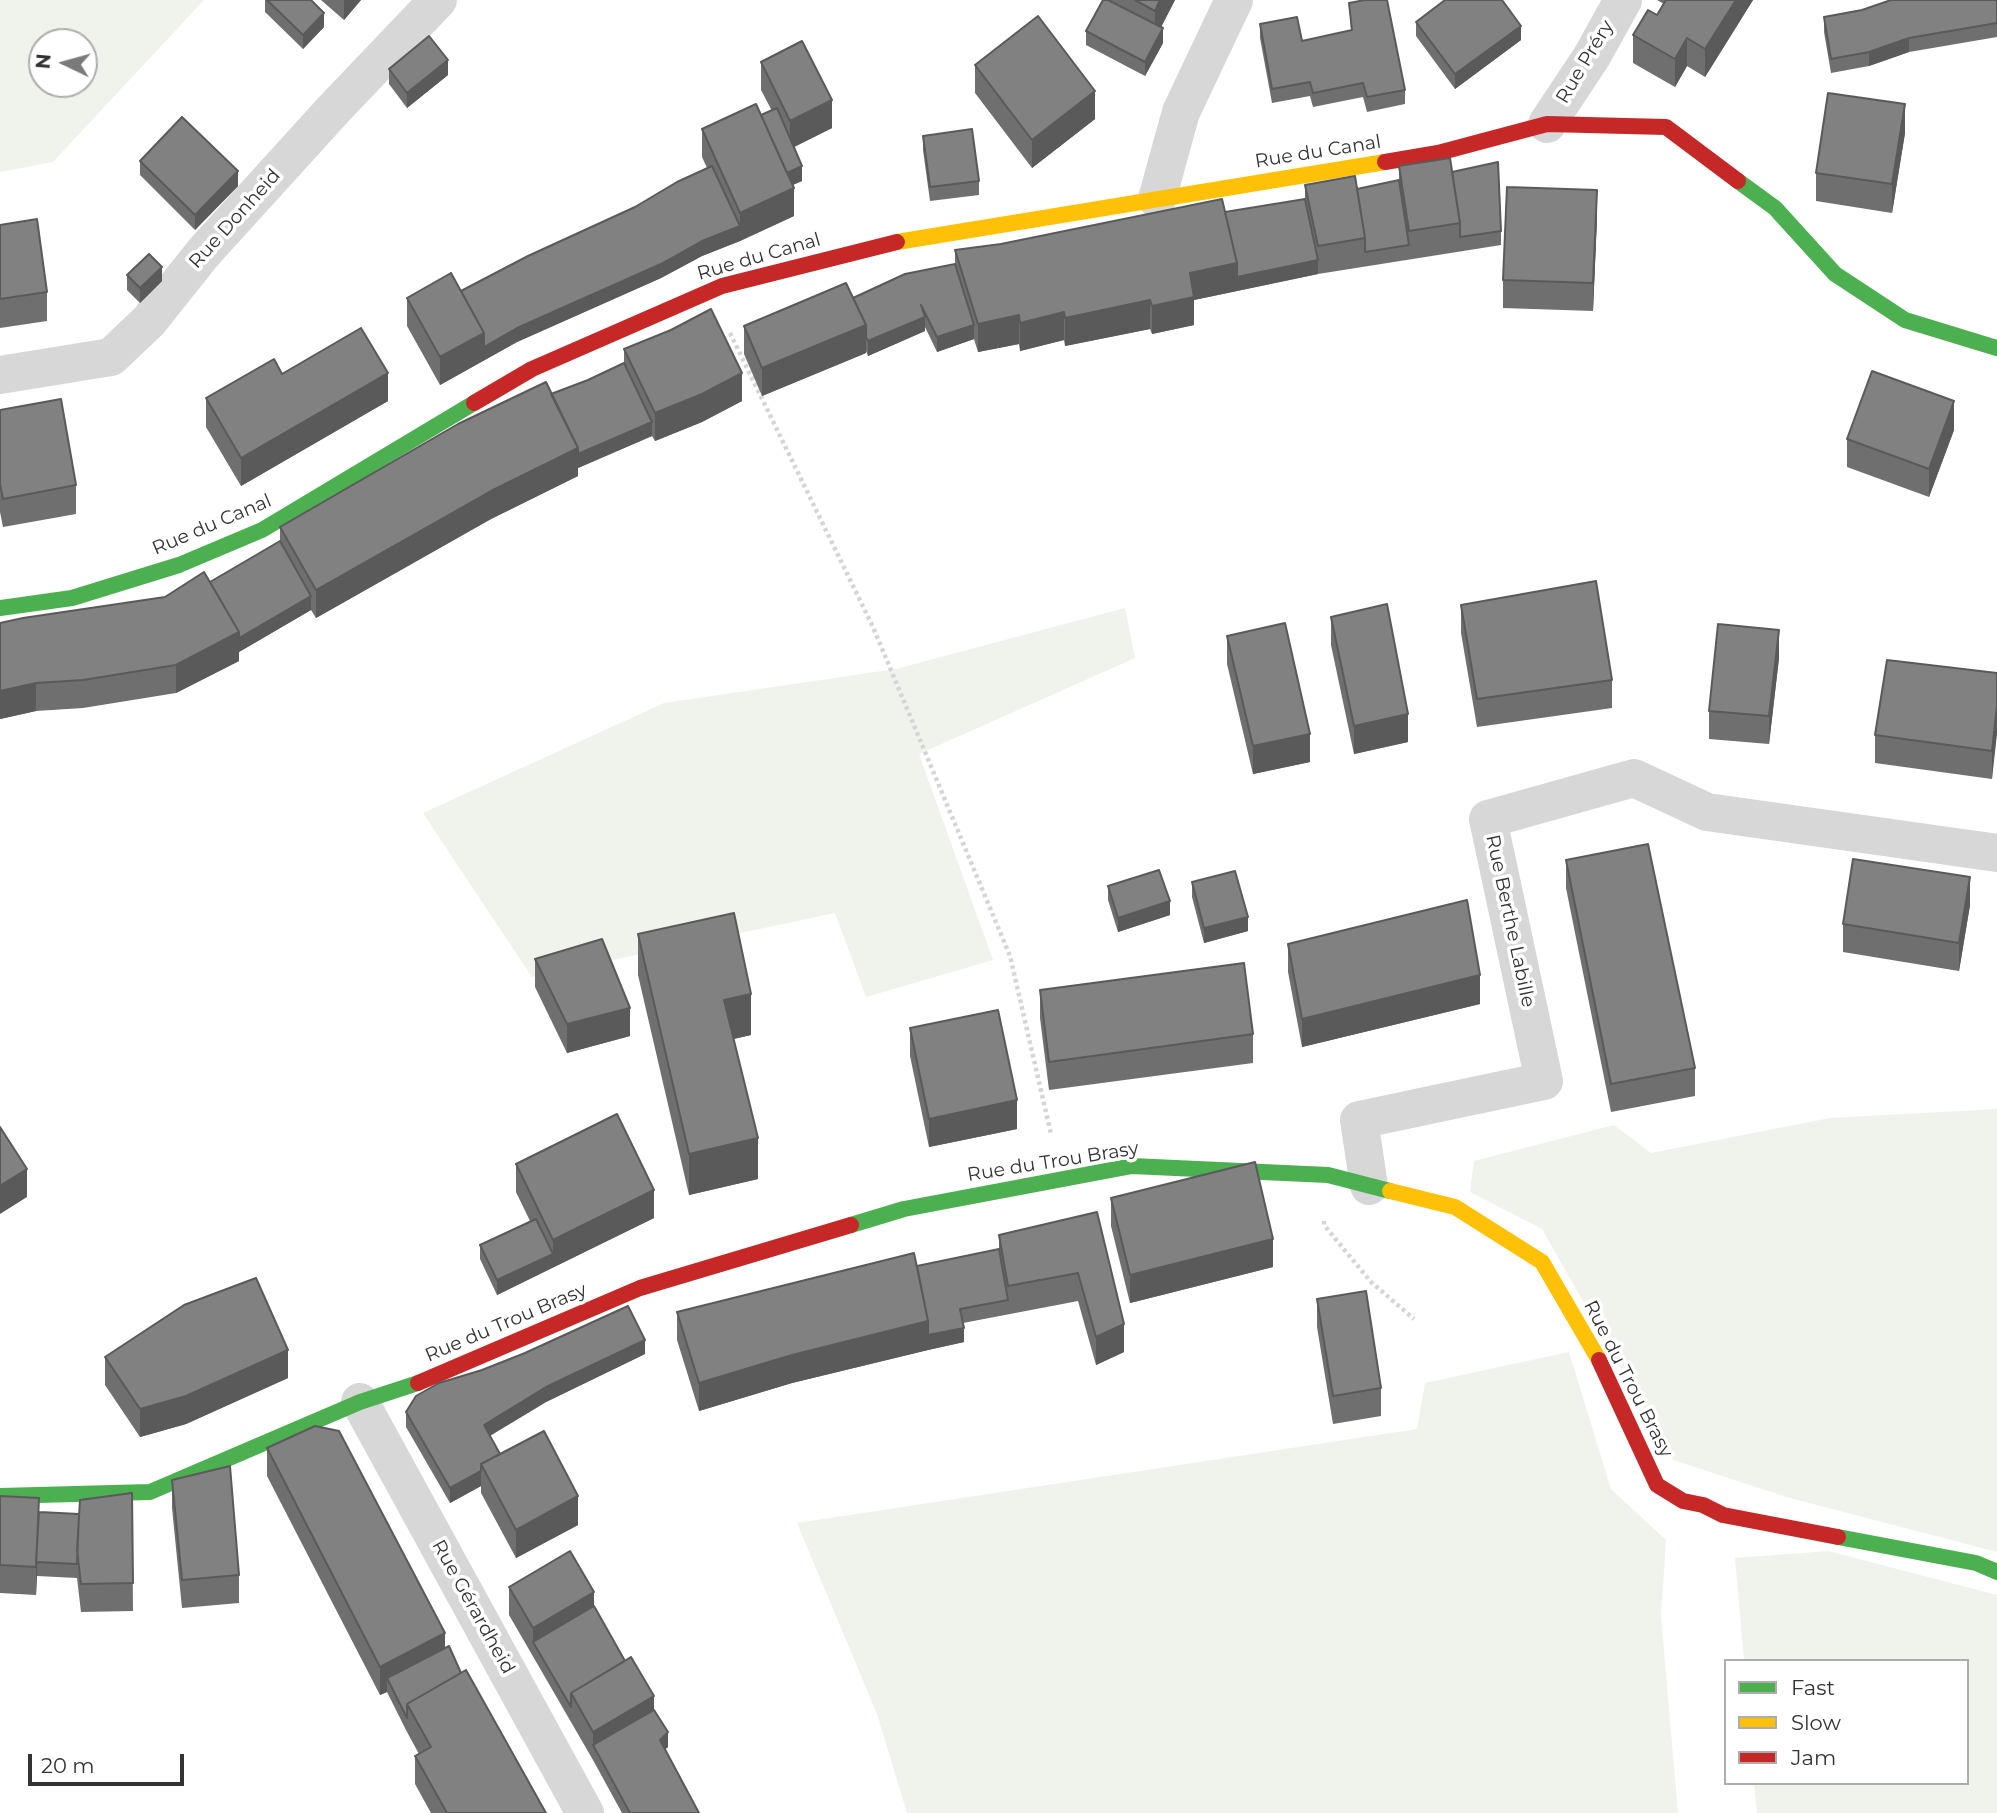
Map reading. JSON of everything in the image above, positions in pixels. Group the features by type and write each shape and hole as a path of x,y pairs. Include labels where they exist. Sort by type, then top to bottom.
{"street":[{"name":"Rue Donheid","path":"0,375 111,357 149,321 204,252 438,0"},
{"path":"1157,199 1181,112 1234,0"},
{"name":"Rue Préry","path":"1547,124 1592,56 1623,0"},
{"name":"Rue du Canal","path":"0,608 72,598 179,565 262,530 532,369 722,286 891,243 1438,153 1547,124 1666,127 1775,208 1835,274 1905,320 1997,348"},
{"name":"Rue Berthe Labille","path":"1369,1186 1359,1120 1544,1081 1488,819 1634,778 1707,812 1997,853"},
{"name":"Rue du Trou Brasy","path":"0,1496 150,1492 360,1402 404,1389 640,1288 904,1209 1132,1166 1328,1175 1455,1207 1542,1262 1593,1348 1657,1485 1683,1501 1703,1505 1723,1515 1976,1563 1997,1572"},
{"name":"Rue Gérardheid","path":"360,1402 585,1813"}],"path":[{"path":"710,291 873,627 1010,956 1062,1179"},
{"path":"1328,1175 1324,1225 1371,1282 1413,1319"}],"shaded area":[{"path":"0,0 204,0 53,162 0,172"},
{"path":"1125,608 1135,658 919,754 993,960 866,997 835,913 532,977 423,813 664,703 896,669"},
{"path":"1997,1109 1997,1552 1790,1498 1673,1460 1542,1229 1470,1192 1474,1161 1614,1125 1651,1153 1830,1118"},
{"path":"1569,1352 1611,1489 1666,1540 1661,1616 1678,1813 907,1813 877,1714 797,1523 1417,1429 1425,1383"},
{"path":"1828,1551 1997,1595 1997,1813 1757,1813 1754,1785 1969,1785 1969,1659 1744,1659 1735,1558"}],"building":[{"path":"267,0 311,0 324,13 303,35"},
{"path":"1103,0 1108,0 1163,28 1145,62 1086,31"},
{"path":"1135,0 1160,0 1155,11"},
{"path":"1387,0 1405,90 1367,97 1363,83 1313,93 1310,82 1272,89 1260,24 1297,17 1302,41 1352,30 1349,3"},
{"path":"1445,0 1502,0 1521,26 1455,74 1416,22"},
{"path":"1666,0 1736,0 1705,49 1687,38 1675,59 1633,35 1648,10 1657,15"},
{"path":"1891,0 1997,0 1997,23 1909,38 1869,52 1831,59 1824,17 1862,10"},
{"path":"1038,16 1095,91 1032,140 975,65"},
{"path":"429,36 448,60 407,93 389,69"},
{"path":"802,41 832,100 790,121 761,62"},
{"path":"1828,93 1905,104 1892,184 1816,173"},
{"path":"756,104 794,188 740,213 702,129"},
{"path":"777,108 802,166 787,173 761,115"},
{"path":"182,117 238,171 195,215 140,161"},
{"path":"972,129 979,181 930,187 923,136"},
{"path":"1450,158 1460,223 1409,231 1399,166"},
{"path":"1498,162 1501,231 1460,237 1452,172"},
{"path":"712,166 740,226 702,241 661,264 517,328 484,347 484,333 461,291 528,256 635,207 677,182"},
{"path":"1355,176 1365,238 1318,246 1305,185"},
{"path":"1399,180 1409,245 1365,252 1357,189"},
{"path":"1507,187 1597,190 1593,283 1503,280"},
{"path":"1222,199 1237,263 1190,273 1194,297 1152,306 1150,300 1065,318 1064,312 1020,323 1019,315 978,324 955,250 1001,244"},
{"path":"1305,199 1318,260 1237,277 1237,263 1225,212"},
{"path":"37,219 47,292 0,299 0,225"},
{"path":"149,254 162,267 140,288 127,275"},
{"path":"955,264 974,325 937,337 921,305 925,317 868,341 866,325 853,298 905,274"},
{"path":"451,273 484,333 440,357 407,298"},
{"path":"846,283 866,325 762,368 744,326"},
{"path":"711,309 742,373 702,394 655,413 624,349 671,330"},
{"path":"361,328 388,373 241,458 206,398 274,359 282,374"},
{"path":"624,363 652,422 578,454 578,448 551,394"},
{"path":"1872,371 1954,401 1929,469 1847,439"},
{"path":"546,382 578,448 491,491 316,590 280,527 458,424"},
{"path":"61,399 76,485 3,499 0,484 0,410"},
{"path":"280,541 311,596 239,638 239,632 210,582"},
{"path":"204,572 239,632 176,665 83,680 36,683 0,691 0,623 165,597"},
{"path":"1596,581 1612,680 1477,699 1461,605"},
{"path":"1387,604 1408,714 1354,726 1331,617"},
{"path":"1285,623 1310,734 1253,746 1227,636"},
{"path":"1718,624 1779,630 1769,716 1709,711"},
{"path":"1887,660 1997,673 1992,751 1875,735"},
{"path":"1648,844 1695,1068 1611,1084 1566,860"},
{"path":"1853,859 1970,877 1959,943 1843,924"},
{"path":"1159,870 1170,901 1118,918 1108,886"},
{"path":"1235,871 1248,917 1204,928 1192,882"},
{"path":"1467,900 1480,975 1302,1019 1288,944"},
{"path":"734,913 751,994 724,1000 758,1138 689,1154 638,934"},
{"path":"602,939 630,1008 567,1024 535,959"},
{"path":"1244,963 1253,1034 1049,1062 1040,990"},
{"path":"998,1010 1017,1100 929,1119 910,1028"},
{"path":"617,1114 654,1190 553,1240 516,1164"},
{"path":"0,1127 27,1169 0,1186"},
{"path":"1255,1162 1273,1239 1130,1275 1111,1198"},
{"path":"1097,1212 1124,1324 1096,1337 1078,1273 1008,1286 999,1235"},
{"path":"536,1219 553,1254 497,1280 480,1245"},
{"path":"999,1249 1008,1300 960,1309 964,1328 928,1335 928,1321 917,1266"},
{"path":"914,1253 928,1321 792,1355 699,1383 677,1312"},
{"path":"256,1278 288,1350 186,1396 140,1409 105,1357 184,1305"},
{"path":"1366,1291 1381,1388 1333,1396 1317,1299"},
{"path":"628,1306 645,1340 546,1387 484,1425 500,1454 481,1464 481,1471 450,1488 406,1412 416,1396 439,1383 525,1353"},
{"path":"315,1426 339,1431 445,1633 380,1667 267,1448"},
{"path":"544,1431 578,1496 516,1530 481,1464"},
{"path":"230,1466 239,1575 182,1580 172,1480"},
{"path":"132,1493 133,1583 81,1584 77,1550 80,1500"},
{"path":"0,1496 39,1498 36,1567 0,1565"},
{"path":"39,1512 79,1514 77,1564 36,1562"},
{"path":"570,1551 594,1592 533,1628 509,1587"},
{"path":"594,1606 625,1661 571,1693 571,1707 533,1642"},
{"path":"449,1646 461,1673 407,1704 407,1718 387,1678"},
{"path":"631,1657 654,1696 593,1732 571,1693"},
{"path":"466,1670 546,1813 447,1813 415,1756 431,1747 407,1704"},
{"path":"654,1710 668,1732 660,1740 699,1813 630,1813 593,1745"}],"traffic: fast":[{"path":"1738,181 1775,208 1835,274 1905,320 1997,348"},
{"path":"0,608 72,598 179,565 262,530 474,403"},
{"path":"851,1225 904,1209 1132,1166 1328,1175 1390,1191"},
{"path":"0,1496 150,1492 360,1402 418,1383"},
{"path":"1838,1537 1976,1563 1997,1572"}],"traffic: slow":[{"path":"897,242 1385,162"},
{"path":"1390,1191 1455,1207 1542,1262 1599,1360"}],"traffic: jam":[{"path":"1385,162 1438,153 1547,124 1666,127 1738,181"},
{"path":"474,403 532,369 722,286 897,242"},
{"path":"418,1383 640,1288 851,1225"},
{"path":"1599,1360 1657,1485 1683,1501 1703,1505 1723,1515 1838,1537"}]}
